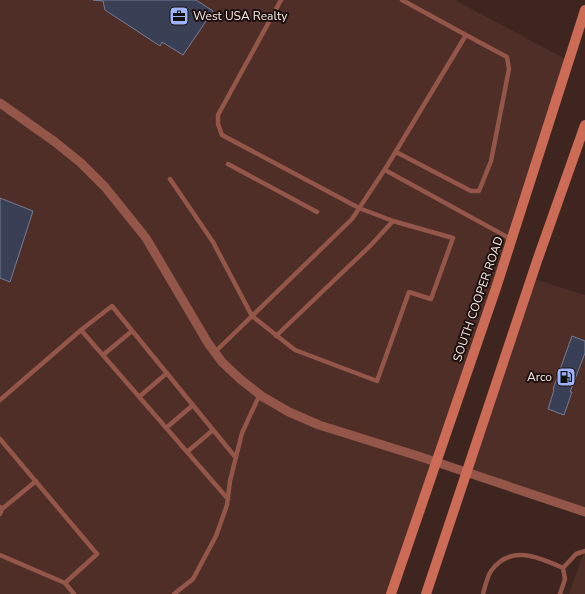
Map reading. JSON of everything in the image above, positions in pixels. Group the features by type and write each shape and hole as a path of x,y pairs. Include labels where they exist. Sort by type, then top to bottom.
{"main road":[{"name":"SOUTH COOPER ROAD","path":"391,594 512,239 585,10"},
{"path":"426,594 537,261 585,125"}],"street":[{"path":"0,102 81,163 105,187 146,238 214,352 240,379 260,394 289,412 319,425 436,462 585,512"}],"lane":[{"path":"170,179 213,242 252,316 295,350 377,380 409,292 431,299 453,238 393,221 359,208 222,135 218,124 218,115 281,0"},
{"path":"396,152 472,191 479,191 491,161 509,69 507,57 402,0"},
{"path":"214,352 352,219 396,152 466,35"},
{"path":"228,164 317,212"},
{"path":"384,170 512,239"},
{"path":"276,336 371,245 393,221"},
{"path":"0,400 81,330 112,306 236,458"},
{"path":"81,330 228,499"},
{"path":"103,356 132,331"},
{"path":"139,397 167,374"},
{"path":"176,594 193,579 216,536 228,499 230,481 242,433 260,394"},
{"path":"166,428 193,405"},
{"path":"187,452 213,430"},
{"path":"0,439 97,554 64,583"},
{"path":"1,510 36,481"},
{"path":"563,568 576,554 585,551"},
{"path":"483,594 491,571 502,560 518,554 541,558 563,568"},
{"path":"0,555 64,583 74,594"},
{"path":"560,594 565,579 563,568"}],"shaded area":[{"path":"0,0 455,0 569,61 391,594 0,594"},
{"path":"531,278 585,295 585,512 466,472"},
{"path":"585,549 585,594 569,594"}],"building":[{"path":"93,0 196,0 213,11 183,55 162,42 160,46 105,10 103,1"},
{"path":"0,198 33,211 10,282 0,278"},
{"name":"Arco","path":"572,336 585,341 585,353 570,392 572,392 564,415 548,409 554,390 553,389"}],"place":[{"name":"West USA Realty","path":"179,16"},
{"name":"Arco","path":"566,377"}]}
